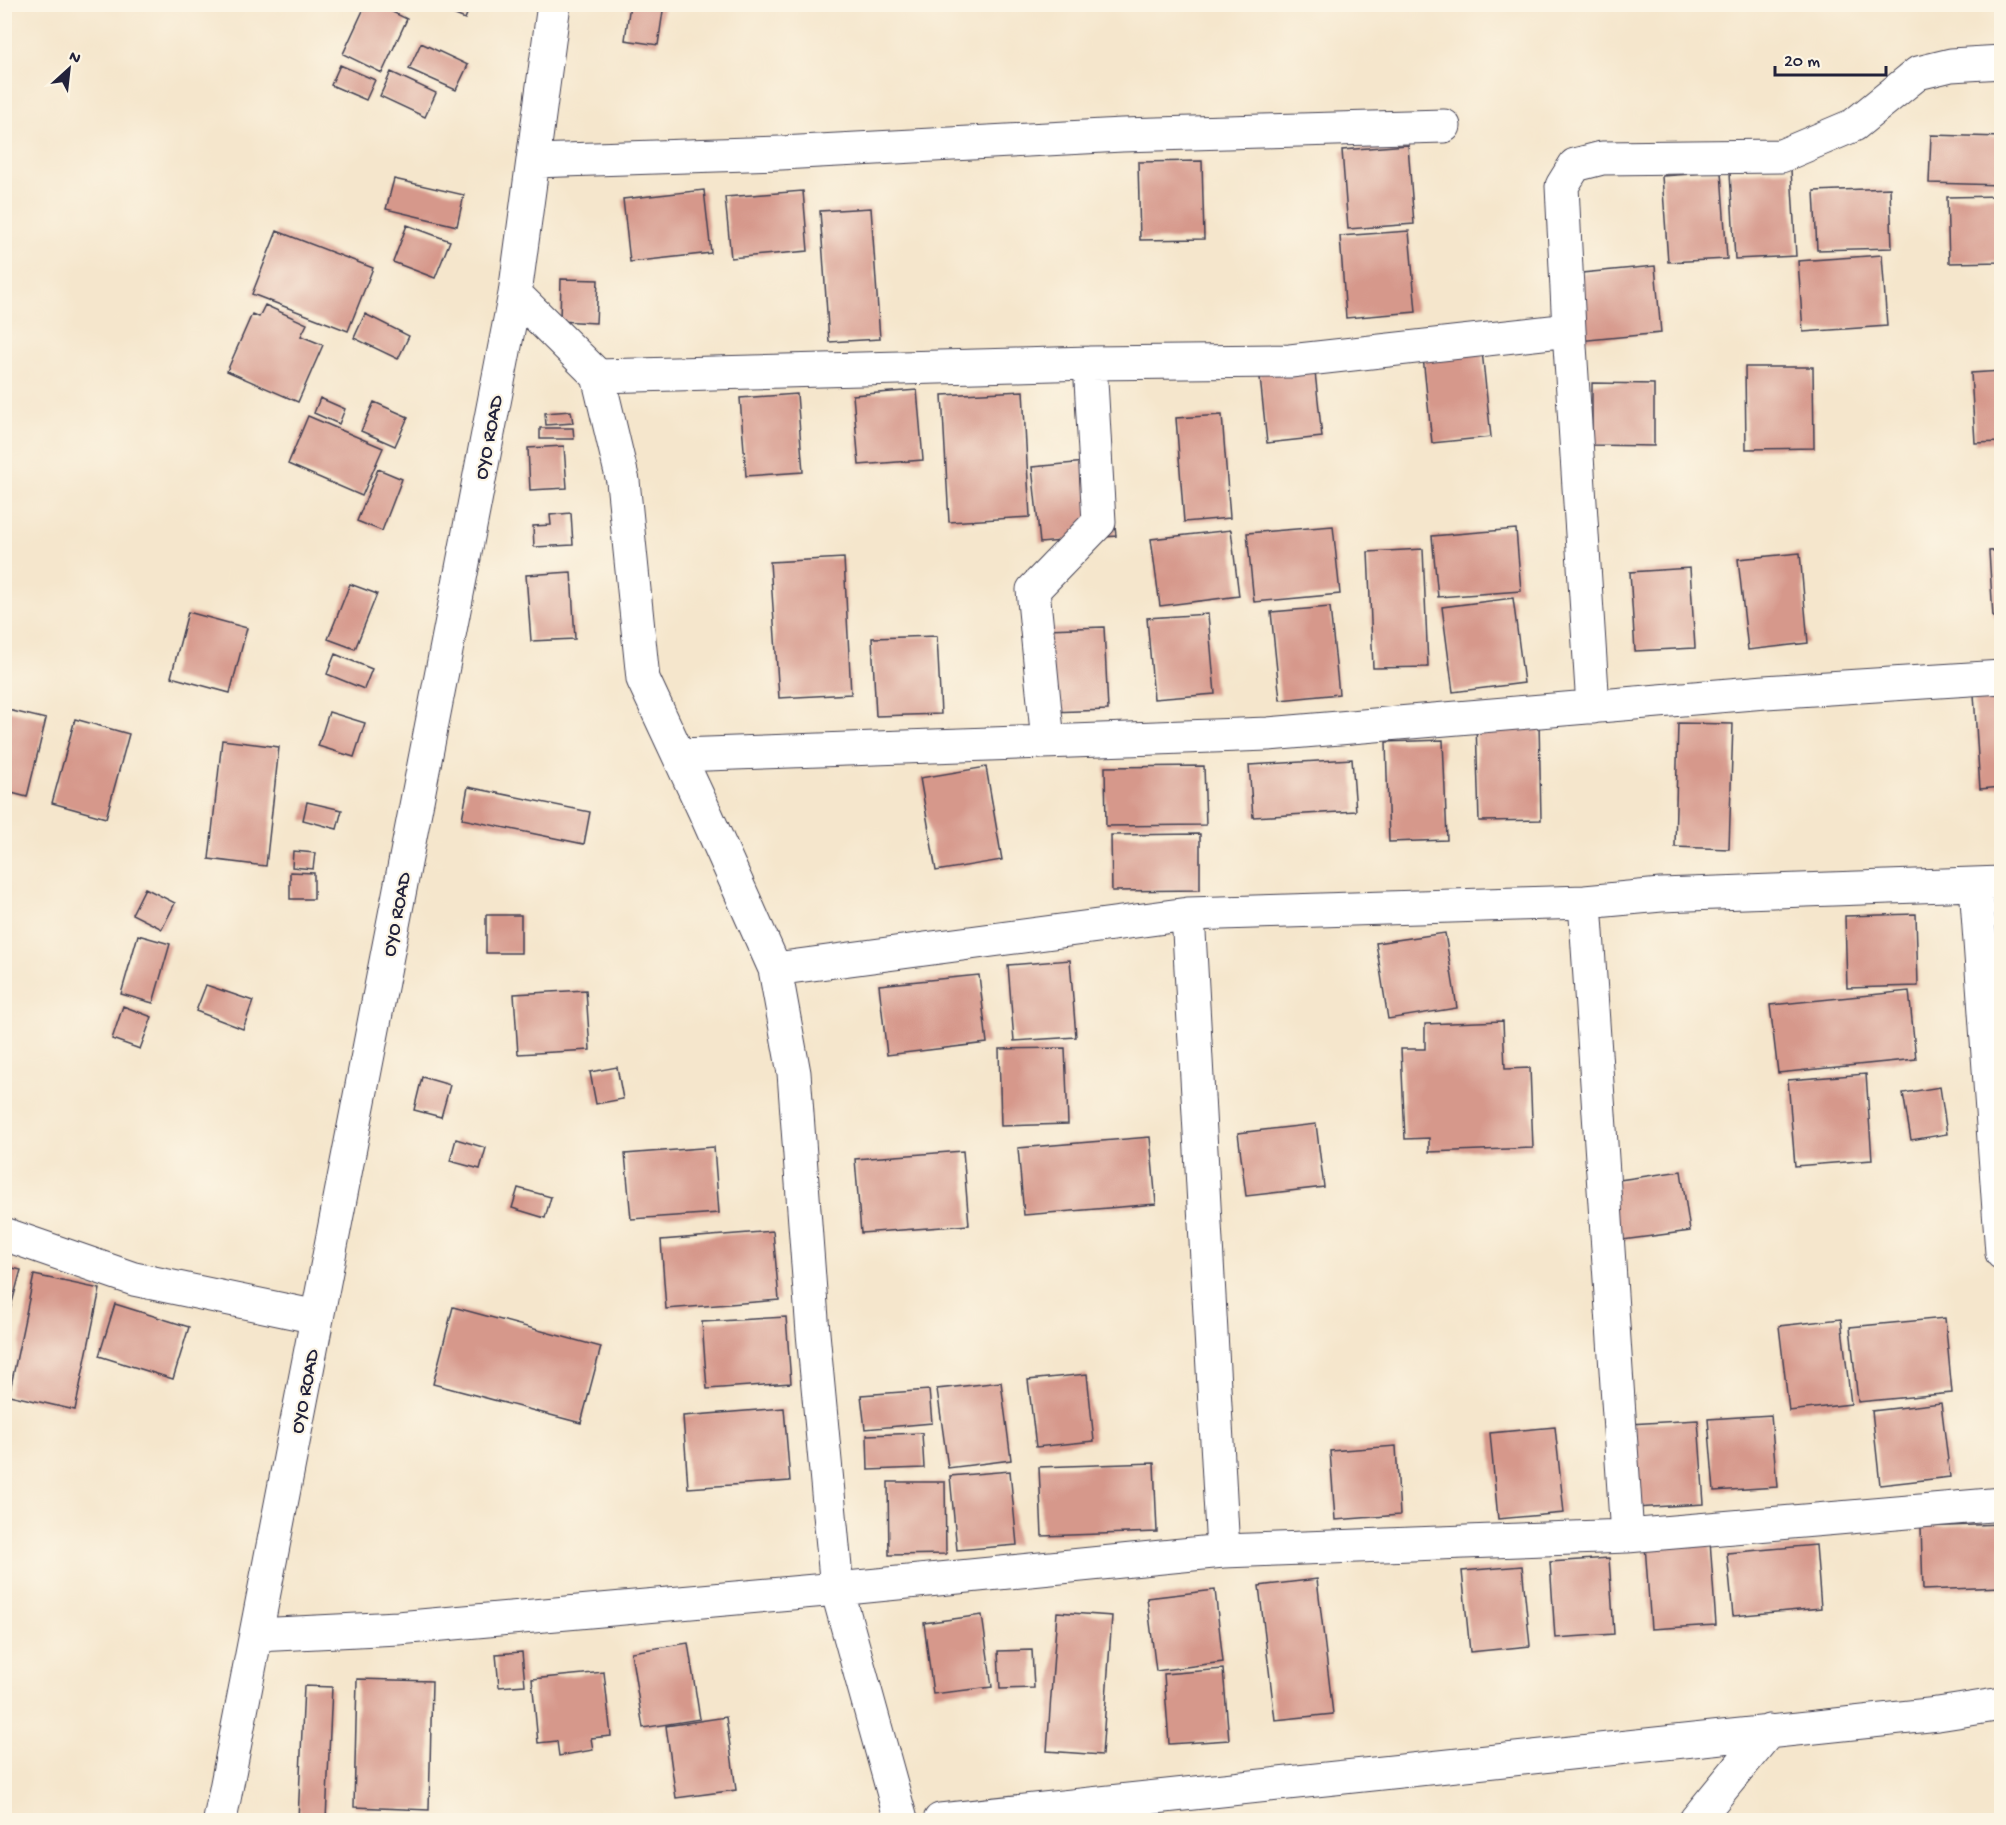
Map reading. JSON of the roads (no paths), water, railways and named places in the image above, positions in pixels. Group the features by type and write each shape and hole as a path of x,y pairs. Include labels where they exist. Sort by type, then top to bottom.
{"street":[{"name":"OYO ROAD","path":"220,1821 515,294 554,4"},
{"path":"1593,706 1569,330 1563,186 1575,165 1602,158 1781,156 1854,125 1918,73 1951,65 2001,62"},
{"path":"533,160 781,153 1122,135 1444,126"},
{"path":"515,294 598,376 623,481 643,679 775,969 794,1073 813,1333 837,1590 901,1821"},
{"path":"598,376 1090,363 1290,361 1569,330"},
{"path":"1048,742 1034,590 1099,522 1090,363"},
{"path":"679,755 1268,734 1765,692 2001,676"},
{"path":"775,969 1188,914 1586,902 1661,896 1989,884 2001,1253"},
{"path":"1586,902 1627,1536"},
{"path":"1188,914 1223,1551"},
{"path":"4,1234 134,1279 317,1317"},
{"path":"256,1635 398,1628 837,1590 1223,1551 1627,1536 2001,1504"},
{"path":"940,1821 1938,1714 2001,1704"},
{"path":"1696,1821 1768,1731"}]}
